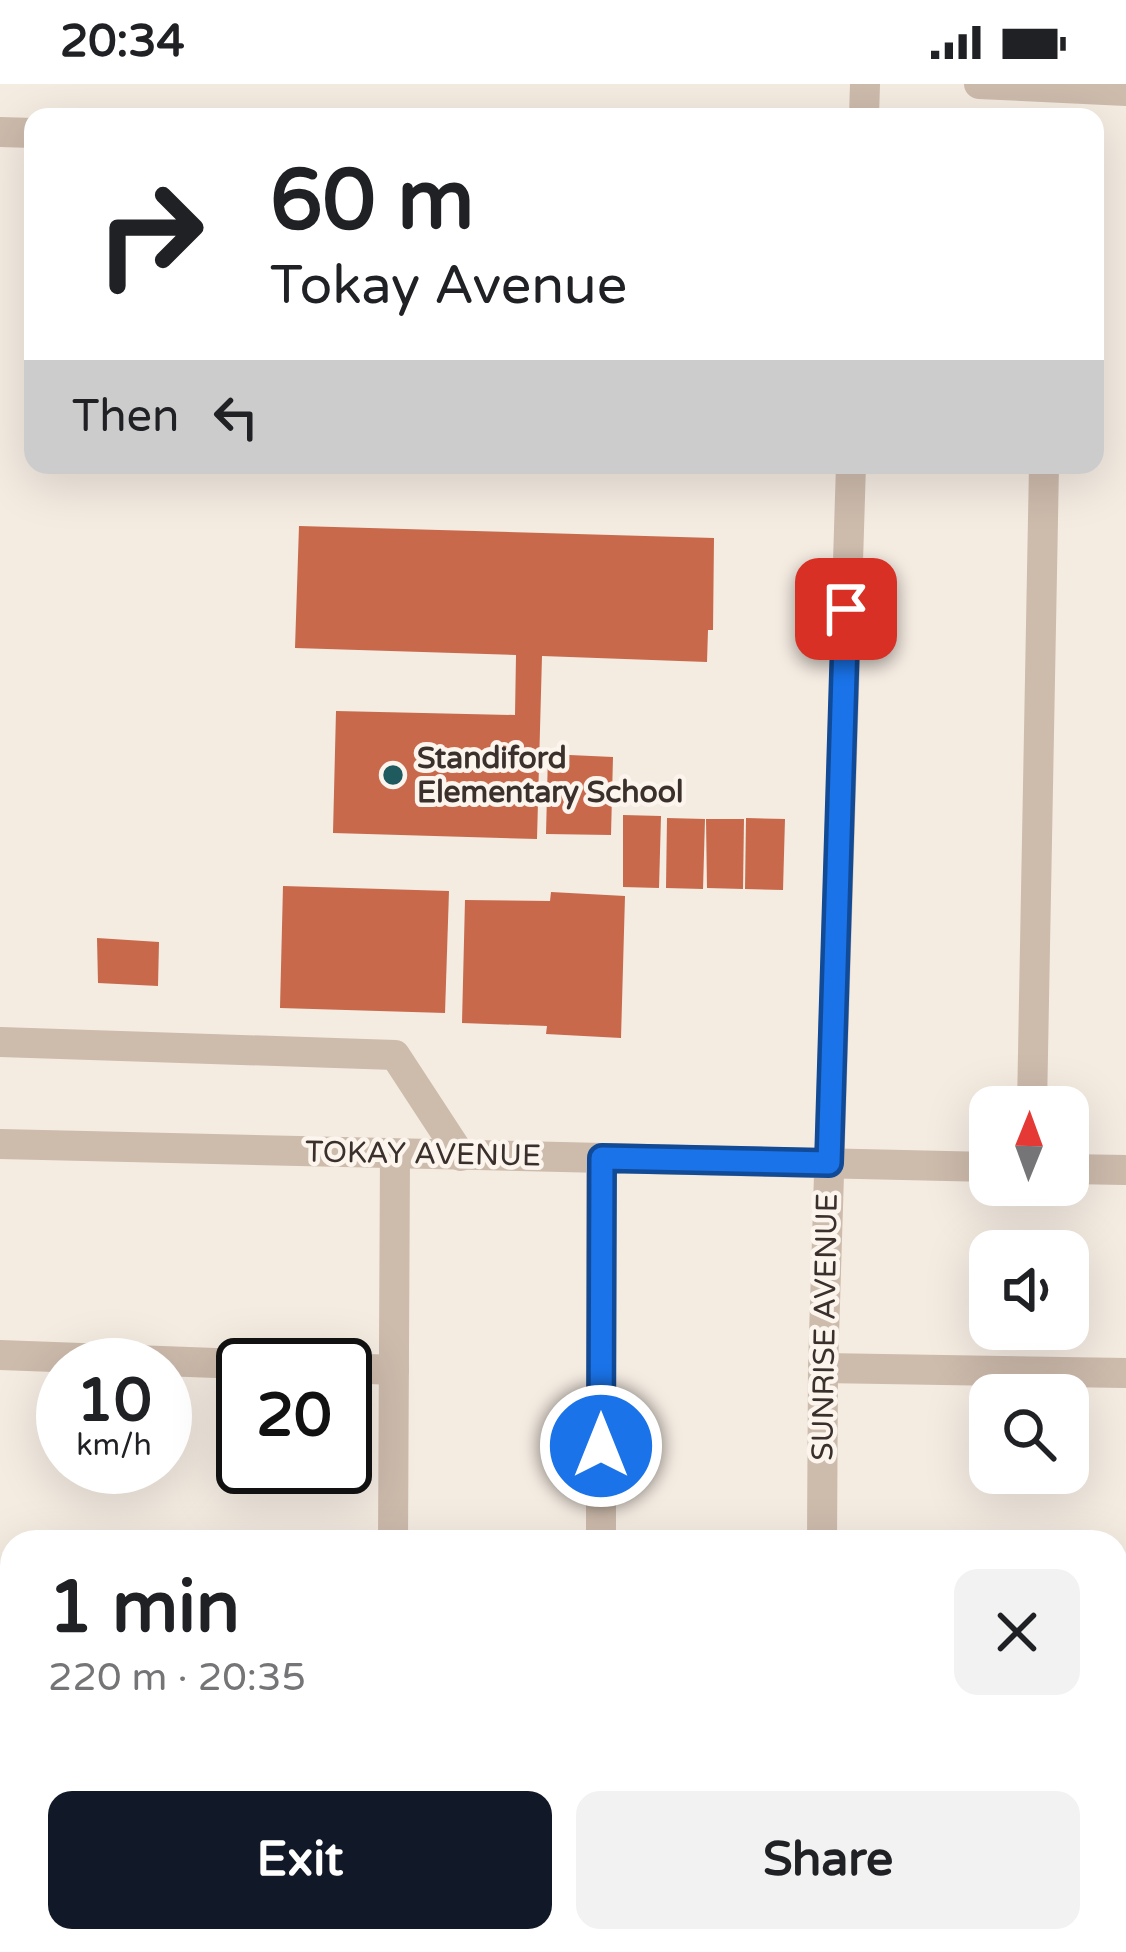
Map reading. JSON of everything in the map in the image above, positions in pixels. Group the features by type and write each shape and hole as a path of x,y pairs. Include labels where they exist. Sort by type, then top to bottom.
{"street":[{"path":"980,84 1126,91"},
{"name":"SUNRISE AVENUE","path":"821,1530 851,474"},
{"path":"1032,1086 1044,474"},
{"path":"0,1042 395,1055 461,1156"},
{"name":"TOKAY AVENUE","path":"0,1144 969,1166"},
{"path":"392,1530 395,1154"},
{"path":"601,1530 602,1158"},
{"path":"1089,1169 1126,1170"},
{"path":"0,1355 216,1363"},
{"path":"823,1368 1126,1372"},
{"path":"372,1369 394,1370"}],"building":[{"path":"299,526 714,538 713,630 708,630 707,662 542,656 537,839 333,833 336,711 515,715 516,655 295,648"},
{"path":"548,754 613,757 611,835 546,834"},
{"path":"623,815 661,816 659,888 623,887"},
{"path":"667,818 705,819 703,889 666,888"},
{"path":"746,818 785,819 783,890 745,889"},
{"path":"706,819 744,819 743,889 707,888"},
{"path":"283,886 449,891 445,1013 280,1008"},
{"path":"551,892 625,896 621,1038 546,1034 547,1026 462,1023 465,900 550,901"},
{"path":"97,938 159,942 158,986 98,983"}],"place":[{"name":"Standiford Elementary School","path":"393,775"}],"route":[{"path":"601,1446 602,1158 829,1163 846,609"}]}
